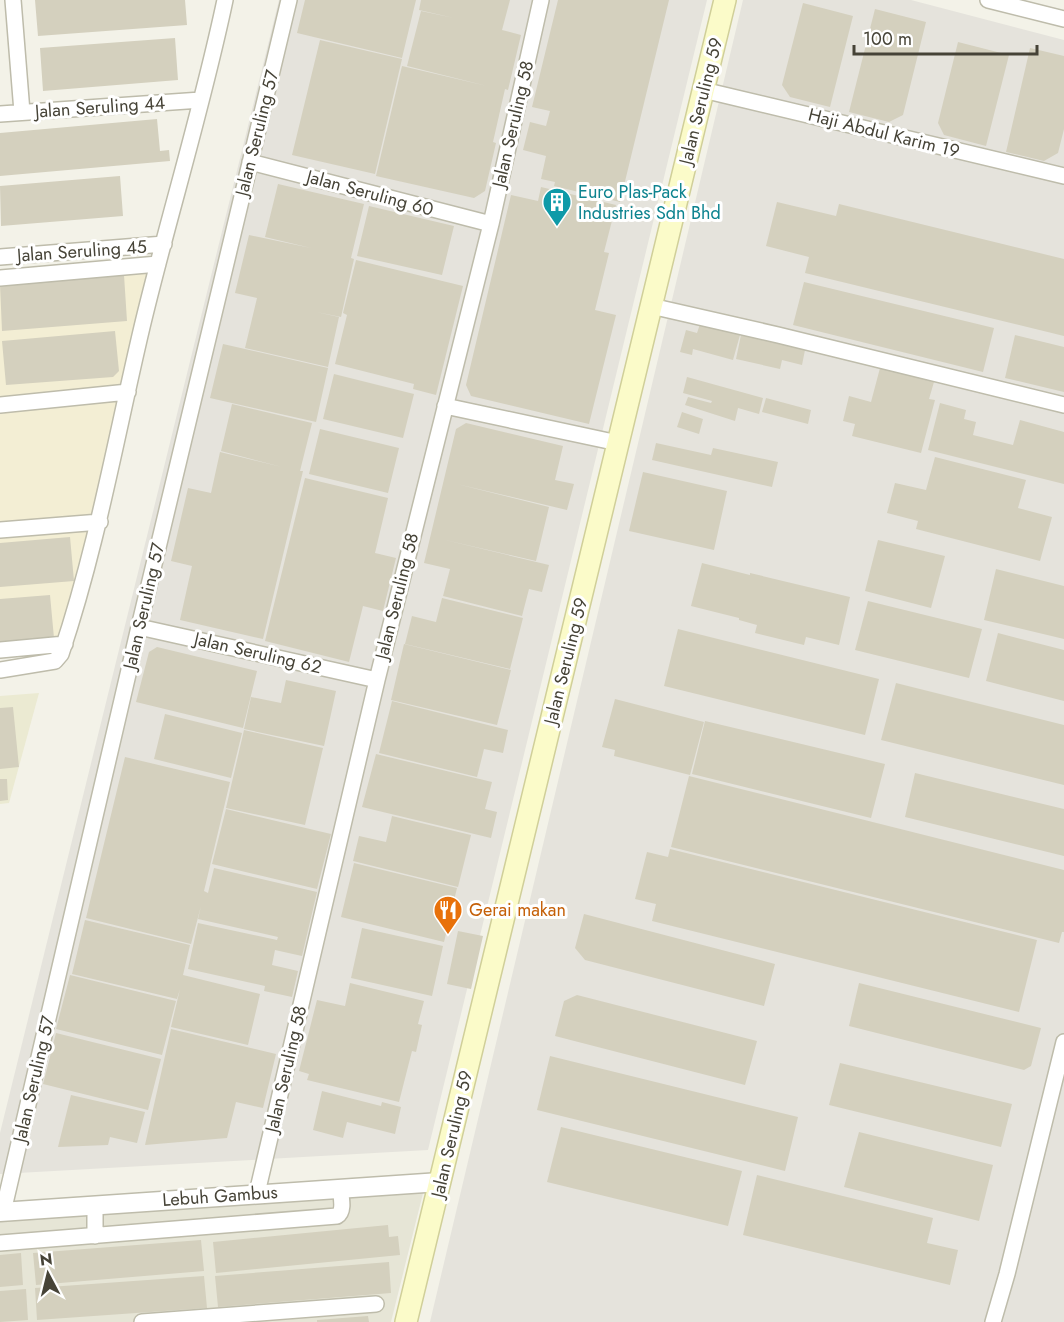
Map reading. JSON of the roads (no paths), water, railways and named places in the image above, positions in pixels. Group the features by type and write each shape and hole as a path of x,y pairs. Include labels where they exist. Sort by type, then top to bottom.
{"main road":[{"name":"Jalan Seruling 59","path":"406,1322 725,0"}],"street":[{"path":"13,0 22,112"},
{"path":"0,670 55,661 65,644 100,522 158,264 225,0"},
{"name":"Jalan Seruling 57","path":"1,1212 289,0"},
{"name":"Jalan Seruling 58","path":"258,1193 376,680 491,225 541,0"},
{"path":"988,0 1064,19"},
{"name":"Haji Abdul Karim 19","path":"703,90 1064,176"},
{"name":"Jalan Seruling 44","path":"0,114 201,100"},
{"name":"Jalan Seruling 60","path":"250,162 491,225"},
{"name":"Jalan Seruling 45","path":"0,257 164,244"},
{"name":"Jalan Seruling 45","path":"0,278 158,264"},
{"path":"651,306 1064,405"},
{"path":"0,405 128,392"},
{"path":"445,406 618,443"},
{"path":"0,530 100,522"},
{"name":"Jalan Seruling 62","path":"139,627 376,680"},
{"path":"0,650 65,644"},
{"path":"993,1322 1064,1042"},
{"name":"Lebuh Gambus","path":"1,1212 440,1182"},
{"path":"0,1243 337,1216 342,1209 340,1188"},
{"path":"95,1205 95,1236"},
{"path":"142,1322 376,1304"}],"place":[{"name":"Euro Plas-Pack Industries Sdn Bhd","path":"557,228"},
{"name":"Gerai makan","path":"448,936"}]}
